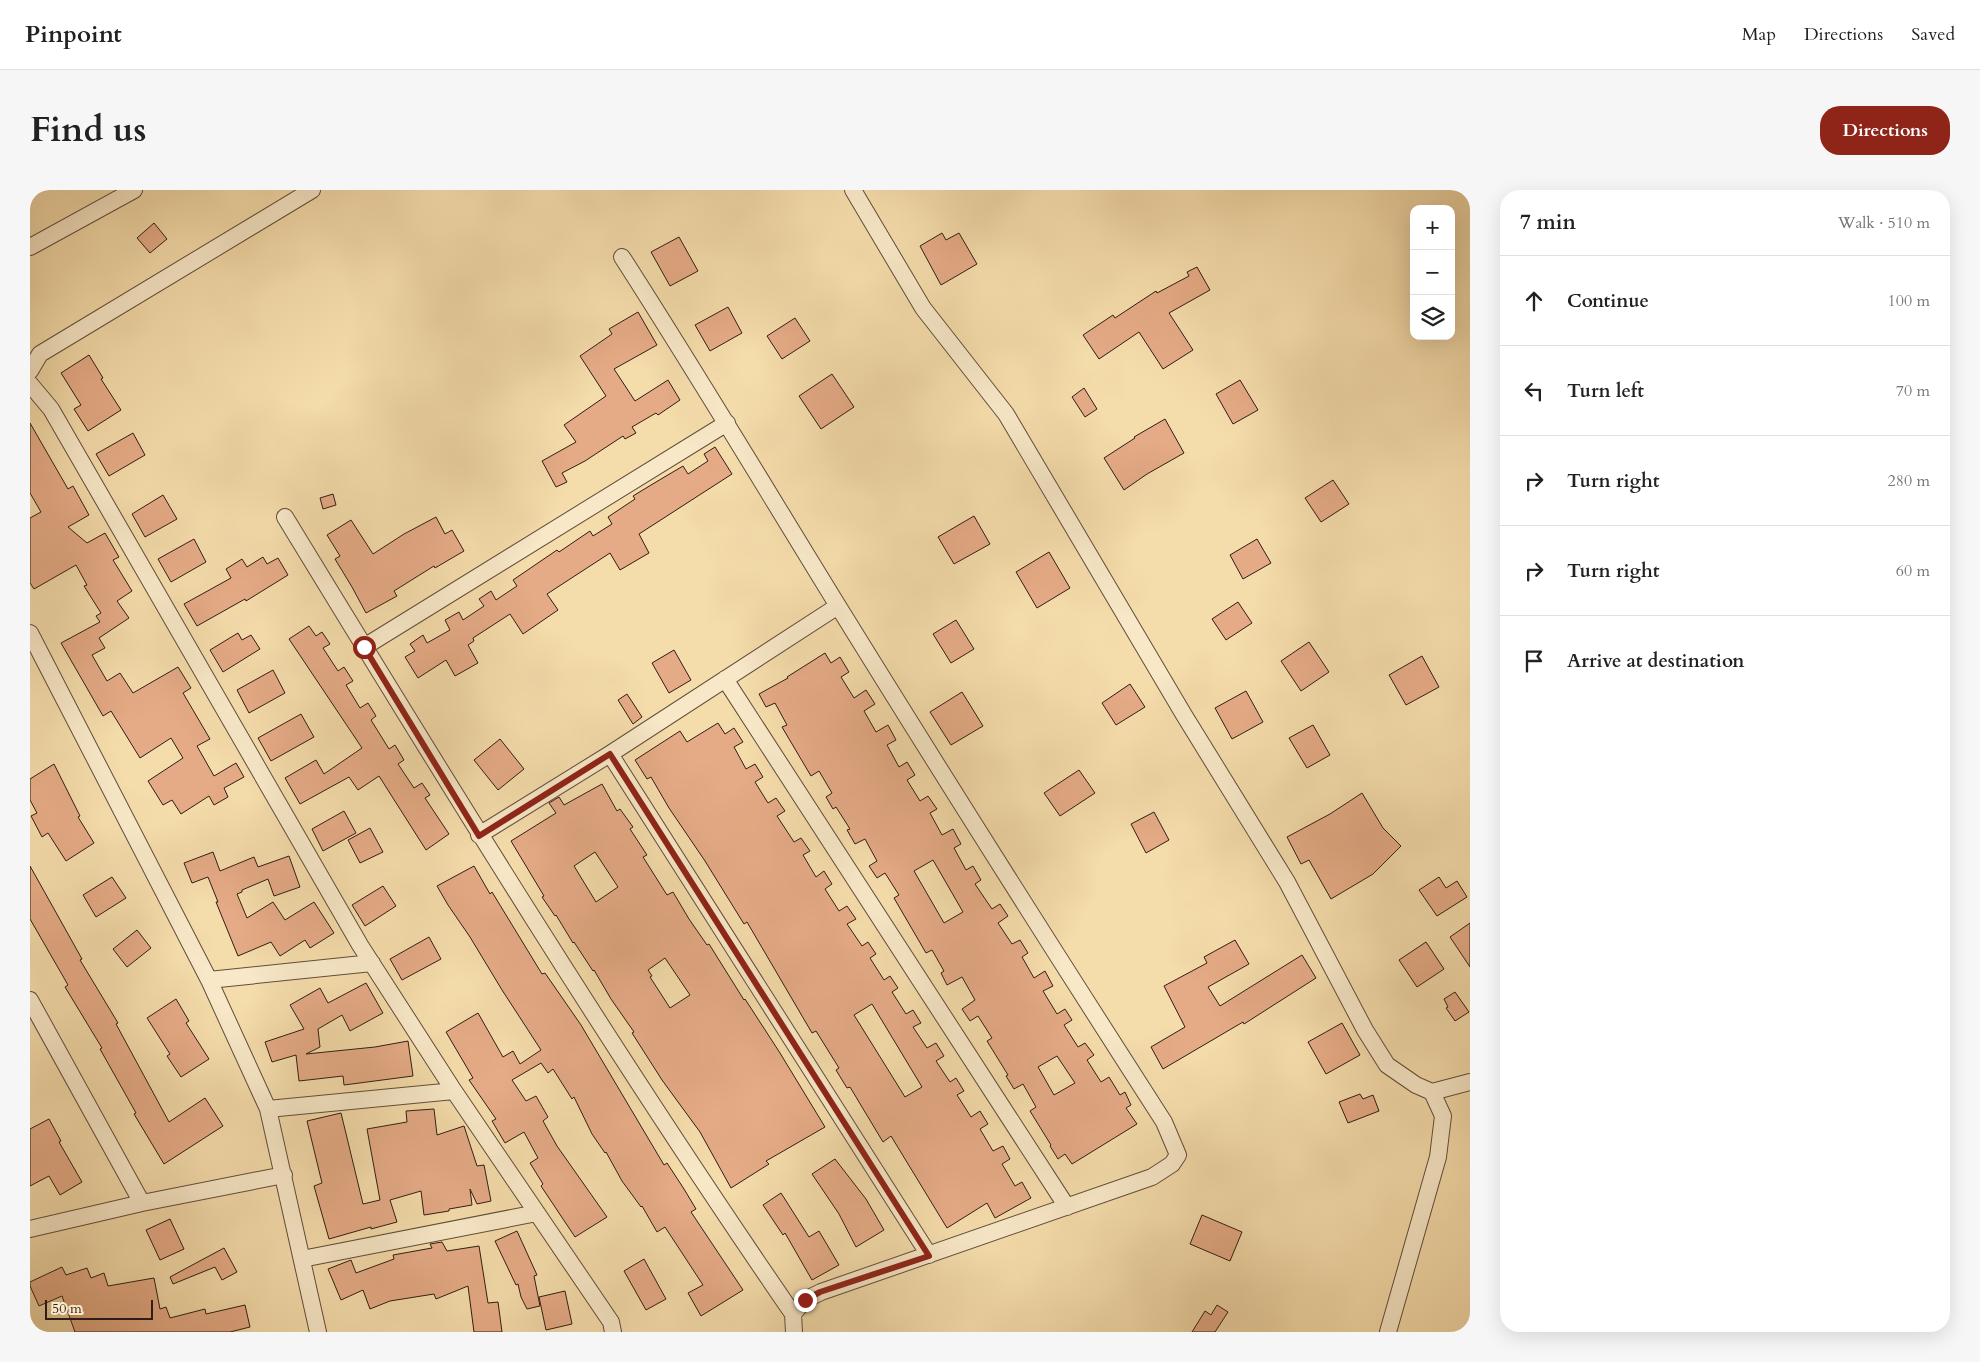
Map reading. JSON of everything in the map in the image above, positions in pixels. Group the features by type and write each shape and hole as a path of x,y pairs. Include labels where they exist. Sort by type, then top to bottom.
{"street":[{"path":"30,247 105,197 134,190"},
{"path":"30,371 40,354 312,190"},
{"path":"853,190 923,308 1006,414 1184,715 1287,882 1365,1030 1387,1065 1416,1085 1432,1092 1470,1082"},
{"path":"622,257 727,423 838,606 1039,928 1164,1122 1178,1154 1172,1164 1152,1177 929,1256 820,1292 805,1300 793,1314"},
{"path":"30,384 51,409 372,962 454,1091 611,1322 613,1332"},
{"path":"364,647 727,423"},
{"path":"285,516 479,836 733,1227 793,1314 794,1332"},
{"path":"479,836 610,754 838,606"},
{"path":"30,633 209,980 268,1108 318,1332"},
{"path":"726,679 1067,1207"},
{"path":"610,754 929,1256"},
{"path":"209,980 372,962"},
{"path":"30,1000 142,1203"},
{"path":"268,1108 454,1091"},
{"path":"1388,1332 1438,1157 1443,1116 1432,1092"},
{"path":"30,1229 142,1203 284,1175"},
{"path":"302,1259 537,1213"}],"building":[{"path":"154,223 167,239 150,253 137,238"},
{"path":"942,233 946,240 959,233 977,264 941,285 920,246"},
{"path":"679,237 698,271 670,286 651,252"},
{"path":"1197,267 1210,290 1169,313 1193,350 1163,369 1139,332 1099,359 1083,335 1113,315 1115,318 1156,291 1157,293 1189,276 1187,272"},
{"path":"728,307 742,333 710,351 695,325"},
{"path":"638,312 657,345 614,369 635,401 668,380 680,400 658,415 656,413 632,427 636,433 625,439 623,436 585,461 562,473 567,482 556,487 542,461 576,442 564,425 606,396 580,356 612,334 609,329"},
{"path":"795,318 810,341 782,359 767,336"},
{"path":"89,355 103,378 101,379 121,410 88,431 74,409 81,405 61,373"},
{"path":"832,374 854,407 821,429 799,396"},
{"path":"1240,380 1258,410 1233,424 1216,394"},
{"path":"1084,388 1097,409 1085,417 1072,397"},
{"path":"1165,419 1184,453 1147,474 1124,490 1104,458 1134,437"},
{"path":"30,423 68,489 73,486 89,515 68,527 87,543 105,533 119,557 113,560 132,591 117,601 129,618 99,638 105,648 92,655 107,681 120,673 133,693 178,667 191,688 183,693 210,739 197,746 214,776 236,763 244,777 224,788 228,797 214,805 209,796 181,814 172,800 163,805 148,781 183,758 171,738 140,758 111,711 103,716 61,643 100,622 96,616 101,613 84,586 87,585 76,565 34,589 30,583 30,518 41,512 30,493"},
{"path":"133,433 145,455 109,476 96,454"},
{"path":"715,447 732,474 639,534 649,553 620,570 610,553 547,594 558,610 523,634 510,614 473,638 474,641 468,645 478,663 455,676 446,660 418,678 405,657 415,651 410,644 423,635 427,643 450,630 445,620 459,612 463,620 484,606 479,599 491,591 496,600 517,586 513,580 557,550 559,552 590,531 593,536 612,524 608,517 635,499 633,496 683,466 688,474 708,461 704,454"},
{"path":"1333,480 1349,504 1321,522 1305,498"},
{"path":"333,494 336,505 323,509 320,498"},
{"path":"163,495 177,519 145,537 132,514"},
{"path":"974,516 990,544 954,564 938,537"},
{"path":"436,517 445,534 452,530 464,551 435,568 434,566 394,591 397,596 366,613 335,559 340,556 327,535 351,520 373,554 404,534"},
{"path":"194,539 206,562 171,582 158,559"},
{"path":"1257,539 1271,563 1243,579 1230,555"},
{"path":"1049,552 1070,588 1037,608 1016,572"},
{"path":"263,557 267,564 278,558 288,575 246,601 245,599 197,626 184,604 231,578 226,569 242,559 247,567"},
{"path":"1238,602 1252,623 1226,640 1212,619"},
{"path":"956,620 974,649 951,663 933,634"},
{"path":"309,626 316,636 322,632 330,644 323,648 338,671 344,667 353,681 346,685 360,708 368,703 376,716 371,720 389,749 395,745 404,760 398,764 414,788 422,783 430,795 425,798 449,834 426,850 379,776 358,790 349,777 300,804 285,778 316,760 324,774 362,748 289,639"},
{"path":"238,633 242,640 251,635 260,649 223,672 210,650"},
{"path":"1309,642 1329,672 1301,691 1281,661"},
{"path":"674,650 691,680 669,693 652,663"},
{"path":"825,653 831,663 840,657 849,672 841,677 854,698 866,690 875,704 864,711 876,732 888,725 896,740 887,745 899,767 907,762 915,775 907,780 920,801 928,796 937,809 930,813 942,835 953,829 961,844 954,848 966,870 973,866 981,880 975,884 992,909 1000,904 1008,916 998,923 1012,944 1020,940 1028,953 1022,957 1034,978 1045,971 1053,986 1043,991 1057,1014 1065,1009 1072,1020 1064,1025 1078,1047 1085,1043 1094,1055 1087,1060 1101,1082 1109,1077 1120,1095 1125,1092 1131,1105 1126,1108 1137,1124 1072,1164 1065,1154 1058,1159 1030,1111 1036,1107 1023,1084 1014,1089 1006,1076 1008,1075 987,1041 992,1038 978,1016 970,1021 962,1009 975,1000 962,977 947,985 941,973 944,971 932,950 926,953 894,898 899,895 885,873 877,878 869,866 877,861 865,839 855,844 847,830 850,829 836,807 833,809 826,797 832,793 819,771 811,776 782,727 787,725 775,703 766,707 759,694","holes":["933,860 963,912 944,923 914,871","1057,1056 1075,1083 1054,1095 1038,1067"]},
{"path":"1422,656 1439,687 1406,705 1389,675"},
{"path":"273,670 285,693 249,713 237,690"},
{"path":"1130,684 1145,707 1116,725 1102,703"},
{"path":"1246,691 1263,722 1232,739 1215,708"},
{"path":"962,692 983,726 951,745 930,712"},
{"path":"627,694 642,717 633,724 618,700"},
{"path":"301,714 314,737 271,761 258,738"},
{"path":"718,723 725,734 734,728 743,742 734,747 746,769 755,764 763,777 755,782 768,803 776,798 785,811 777,816 794,842 801,838 810,851 803,855 816,877 824,871 832,884 825,889 839,911 847,906 856,919 847,924 862,946 868,942 876,954 870,958 884,980 890,976 898,988 892,992 906,1014 913,1010 921,1023 913,1027 927,1048 936,1043 944,1056 936,1061 950,1082 956,1078 964,1091 957,1095 971,1117 980,1111 988,1124 980,1129 993,1151 1003,1146 1010,1159 1002,1164 1015,1186 1022,1182 1031,1198 995,1218 987,1203 947,1228 891,1136 883,1142 850,1087 847,1088 836,1070 839,1068 816,1031 812,1033 747,922 744,924 651,777 647,779 635,760 680,731 687,742","holes":["872,1004 922,1087 905,1097 854,1015"]},
{"path":"1313,725 1330,755 1307,768 1289,738"},
{"path":"500,739 524,769 498,790 474,760"},
{"path":"54,764 80,816 78,817 94,843 66,861 48,833 42,837 31,816 37,813 30,800 30,779"},
{"path":"1079,770 1095,793 1060,816 1044,793"},
{"path":"602,784 617,811 620,809 633,827 630,829 647,855 643,857 667,895 673,892 707,945 709,944 780,1053 825,1127 766,1161 769,1164 731,1188 700,1132 662,1080 594,970 542,897 544,896 511,841 556,813 549,803 559,797 564,805","holes":["595,852 618,887 596,902 574,866","665,958 690,995 670,1008 650,977 652,976 648,970"]},
{"path":"1362,793 1383,828 1401,846 1373,874 1331,899 1309,860 1301,864 1287,837 1330,814"},
{"path":"344,811 356,833 323,851 312,829"},
{"path":"1154,812 1169,840 1146,853 1131,824"},
{"path":"370,828 383,852 360,863 348,840"},
{"path":"213,852 220,871 254,857 258,867 289,856 300,887 274,896 268,879 242,890 242,892 237,894 247,918 273,902 285,920 314,902 334,933 310,948 305,940 280,956 271,942 238,956 208,877 192,883 184,863"},
{"path":"30,866 82,959 80,960 118,1023 116,1024 169,1122 205,1098 223,1126 164,1164 134,1114 136,1113 100,1049 102,1048 65,987 68,985 30,919"},
{"path":"474,866 542,974 545,973 581,1025 664,1165 667,1163 696,1209 691,1212 743,1290 701,1316 688,1293 703,1285 665,1227 657,1232 642,1206 622,1181 606,1152 592,1134 574,1097 572,1099 553,1069 548,1073 541,1063 512,1080 526,1101 536,1096 548,1117 543,1121 557,1146 607,1217 575,1237 541,1186 543,1184 530,1163 538,1158 524,1132 505,1143 492,1121 496,1119 469,1080 473,1078 446,1032 478,1013 503,1057 513,1051 520,1064 541,1050 437,886"},
{"path":"112,877 126,898 96,917 83,895"},
{"path":"1439,877 1446,888 1457,881 1467,897 1437,916 1419,890"},
{"path":"383,886 396,906 365,926 352,905"},
{"path":"1470,923 1470,967 1450,937"},
{"path":"137,930 151,948 127,967 113,949"},
{"path":"429,937 441,959 402,980 390,959"},
{"path":"1235,940 1249,964 1208,987 1220,1006 1302,955 1316,978 1244,1024 1243,1022 1163,1069 1151,1047 1185,1027 1164,986 1207,963 1204,957"},
{"path":"1426,942 1444,969 1417,987 1399,960"},
{"path":"366,983 383,1013 350,1031 342,1015 318,1029 320,1047 306,1054 375,1047 408,1041 413,1076 344,1085 343,1076 299,1081 296,1055 272,1062 265,1042 304,1029 290,1005 320,988 328,1003"},
{"path":"1455,992 1469,1012 1455,1021 1446,1008 1448,1007 1444,999"},
{"path":"176,999 189,1021 186,1023 209,1059 181,1077 167,1056 170,1054 147,1018"},
{"path":"1342,1023 1360,1055 1326,1074 1308,1042"},
{"path":"1360,1094 1363,1099 1373,1095 1379,1111 1348,1123 1339,1102"},
{"path":"434,1109 437,1135 464,1126 477,1166 484,1165 491,1201 477,1204 470,1189 472,1205 424,1215 421,1191 390,1200 397,1222 329,1239 314,1186 322,1183 307,1121 341,1113 363,1204 380,1200 367,1129 407,1122 406,1111"},
{"path":"49,1119 61,1141 59,1142 82,1182 60,1195 49,1176 30,1186 30,1129"},
{"path":"835,1159 866,1199 884,1230 856,1247 839,1214 812,1174"},
{"path":"781,1193 809,1237 819,1231 839,1265 812,1280 785,1233 783,1235 763,1205"},
{"path":"1202,1215 1242,1232 1230,1261 1190,1244"},
{"path":"170,1219 184,1249 160,1260 146,1230"},
{"path":"517,1231 537,1275 534,1276 540,1306 527,1309 521,1297 518,1284 516,1285 495,1241"},
{"path":"442,1242 447,1251 479,1246 488,1303 498,1302 502,1332 474,1332 468,1286 436,1299 434,1294 390,1301 370,1309 363,1290 341,1300 328,1269 351,1260 356,1273 394,1259 393,1255 432,1248 430,1244"},
{"path":"224,1248 237,1272 222,1280 215,1267 173,1284 170,1277"},
{"path":"644,1259 666,1299 646,1310 624,1271"},
{"path":"62,1267 66,1275 87,1268 91,1278 104,1273 108,1286 154,1278 160,1309 166,1307 170,1318 205,1309 206,1314 245,1305 250,1327 230,1332 75,1332 62,1296 39,1306 30,1286 30,1282"},
{"path":"565,1291 572,1324 546,1330 539,1297"},
{"path":"1217,1305 1228,1312 1215,1332 1192,1332 1205,1311 1211,1315"}],"route":[{"path":"364,647 479,836 610,754 929,1256 820,1292 805,1300"}]}
